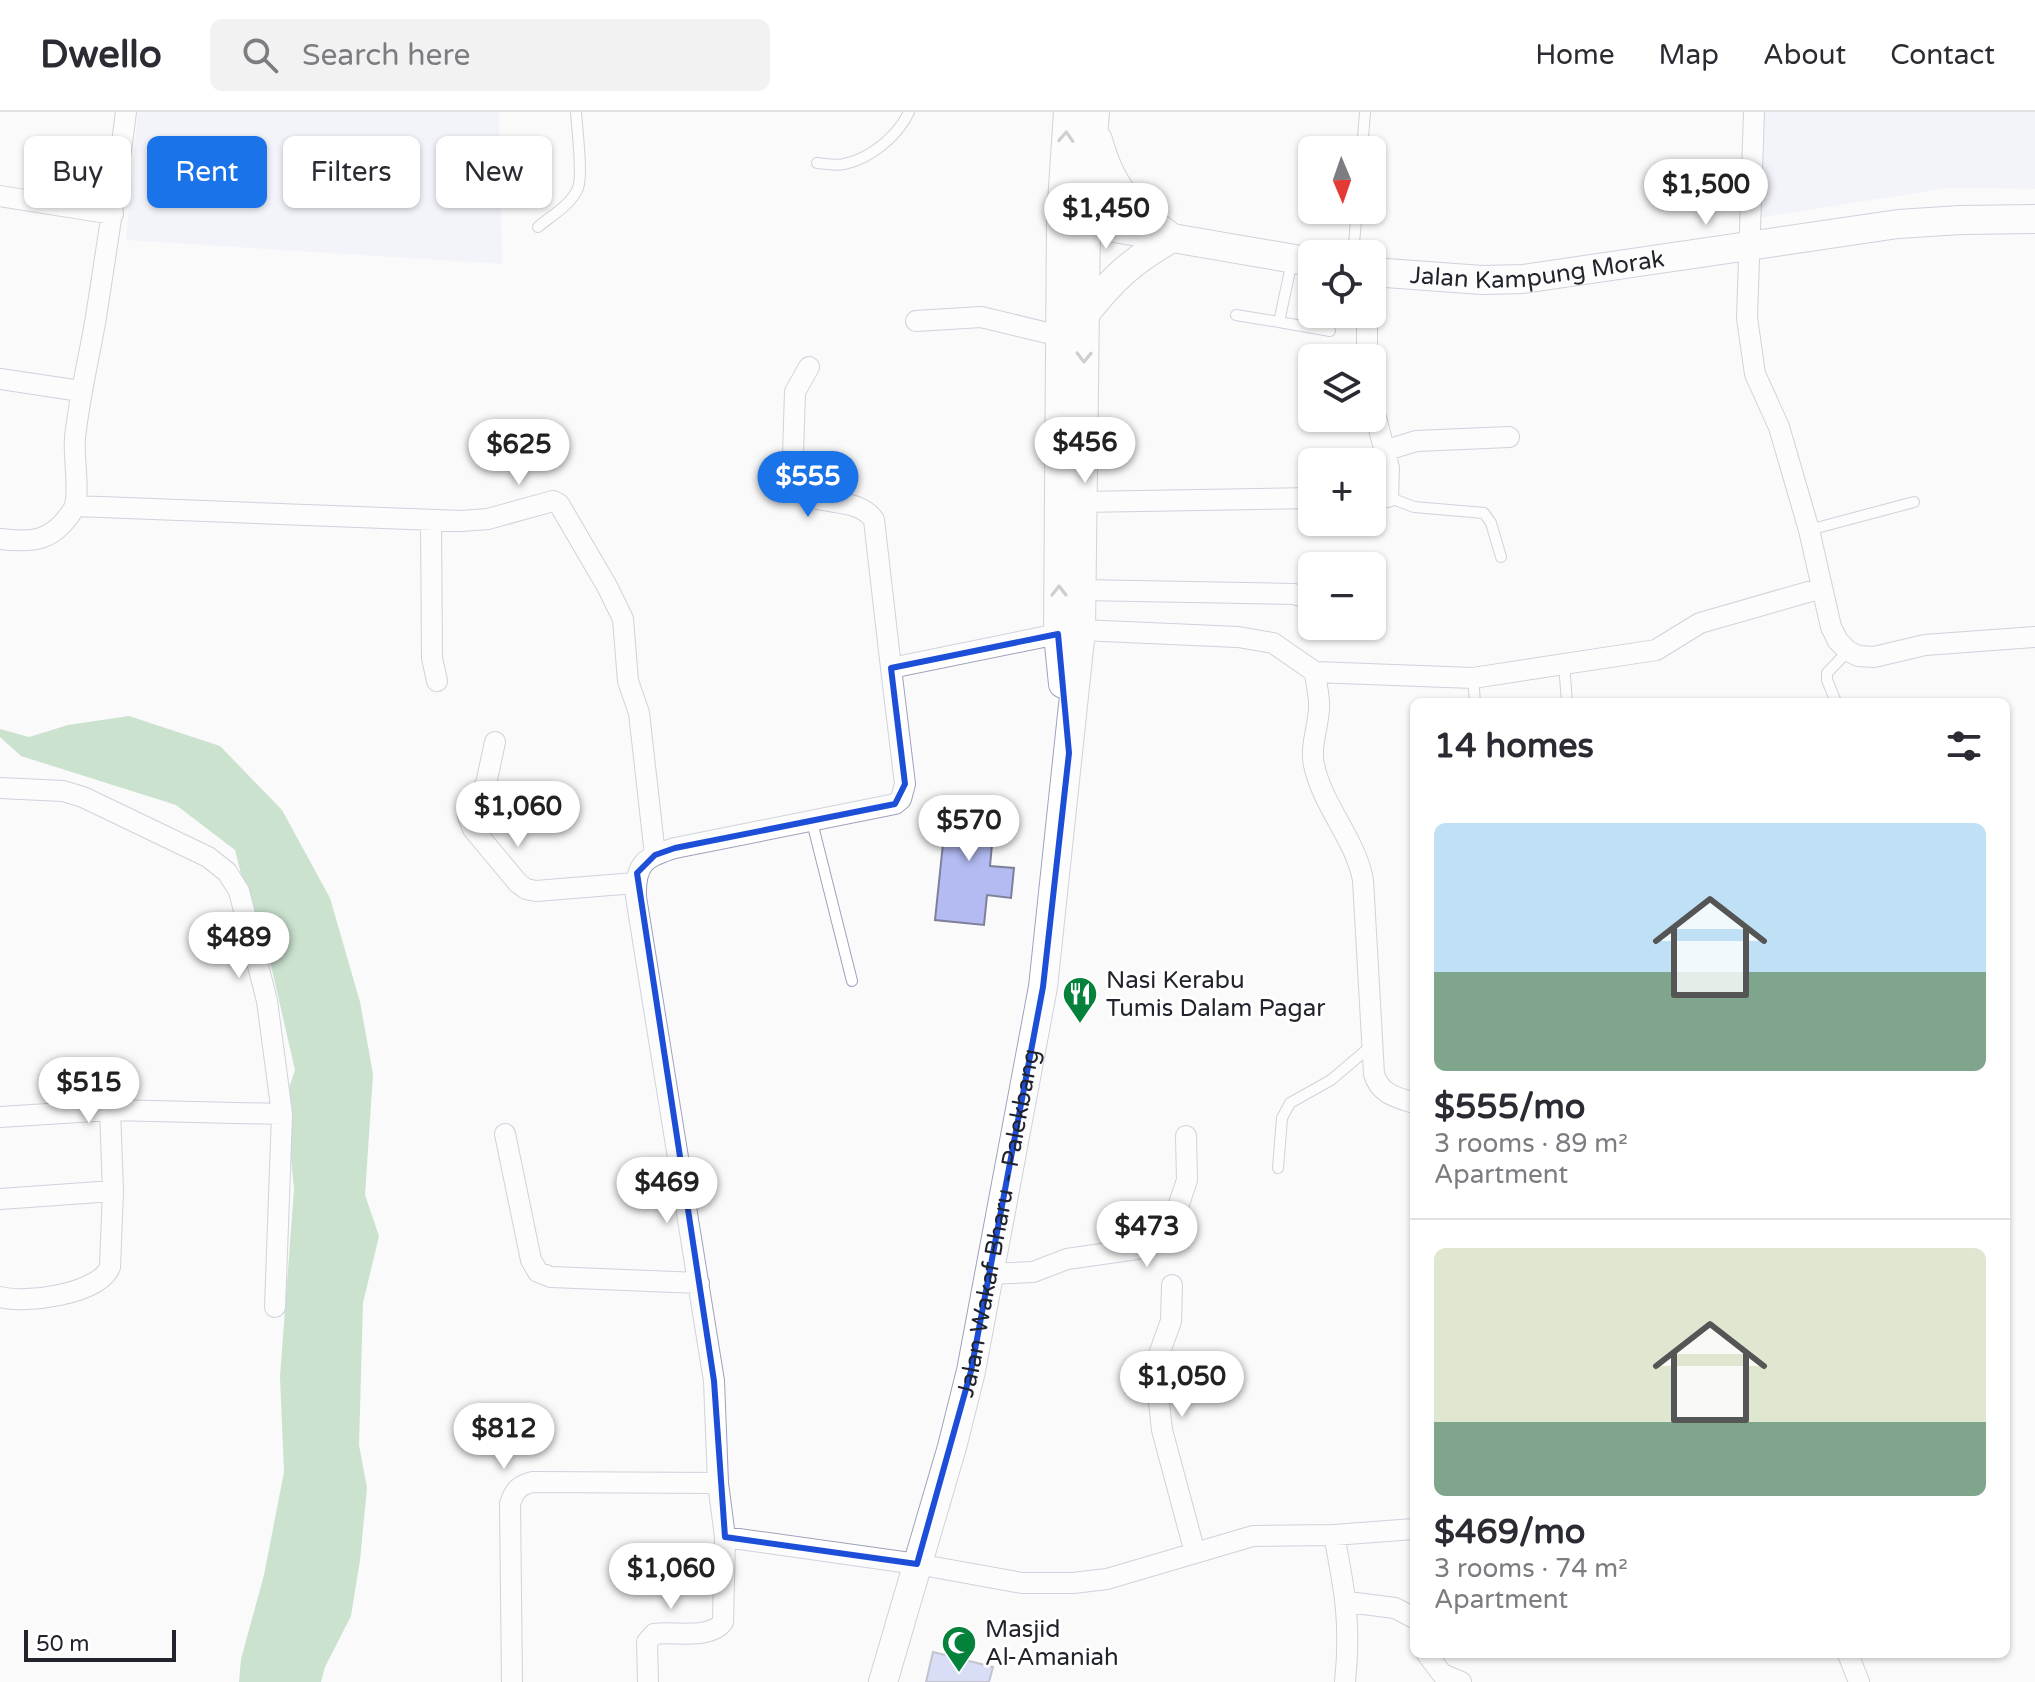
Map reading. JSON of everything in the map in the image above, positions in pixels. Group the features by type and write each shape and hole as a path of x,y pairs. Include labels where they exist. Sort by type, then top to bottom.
{"main road":[{"name":"Jalan Wakaf Bharu - Palekbang","path":"883,1682 971,1371 1043,987 1069,753 1069,632 1060,336 1085,116"},
{"path":"1085,116 1106,169 1133,209 1172,238"},
{"name":"Jalan Kampung Morak","path":"1386,279 1523,279 1898,224 2035,219"},
{"name":"Jalan Wakaf Bharu - Palekbang","path":"1069,632 1082,590 1085,314 1074,221"},
{"path":"1074,221 1298,259"},
{"path":"1085,314 1109,283 1138,257 1172,238"}],"street":[{"path":"0,539 39,541 59,528 75,506 74,450 80,391 92,340 113,214 126,112"},
{"path":"1754,112 1747,318 1755,374 1779,427 1809,530 1831,627 1838,641 1858,656 1874,657 1925,645 2035,637"},
{"path":"0,196 113,214"},
{"path":"916,321 981,317 1060,336"},
{"path":"648,1682 647,1642 654,1634 709,1632 718,1629 723,1622 725,1537 718,1483 714,1381 635,883 641,864 655,855 888,807 901,799 905,784 874,520 864,509 802,495 792,484 795,392 809,367"},
{"path":"0,379 80,391"},
{"path":"1386,450 1416,441 1509,437"},
{"path":"1386,458 1389,468 1386,478"},
{"path":"1082,502 1298,498"},
{"path":"75,506 431,521 488,519 553,501 559,504 623,619 628,681 639,713 655,855"},
{"path":"431,521 431,647 437,681"},
{"path":"891,668 1069,632 1238,637 1273,643 1315,672 1473,678 1658,649 1700,623 1822,588"},
{"path":"1082,590 1298,595"},
{"path":"1315,672 1319,708 1313,748 1314,765 1324,797 1355,851 1363,880 1374,1074 1380,1088 1410,1102"},
{"path":"495,742 486,784 469,808 468,816 473,829 518,883 536,891 635,883"},
{"path":"0,788 63,791 83,797 208,857 227,872 239,891 267,1001 282,1114 275,1307"},
{"path":"0,1117 110,1110 282,1114"},
{"path":"0,1297 13,1300 58,1295 104,1277 110,1267 113,1191 110,1110"},
{"path":"505,1134 531,1260 538,1272 551,1277 699,1283"},
{"path":"989,1274 1033,1272 1067,1259 1137,1249 1163,1239 1170,1231 1187,1180 1186,1136"},
{"path":"0,1199 113,1191"},
{"path":"1172,1285 1171,1321 1157,1360 1156,1375 1162,1430 1195,1553"},
{"path":"512,1682 510,1504 513,1493 521,1485 532,1482 718,1483"},
{"path":"725,1537 917,1564 1022,1583 1073,1583 1107,1579 1253,1536 1334,1535 1410,1529"},
{"path":"1334,1535 1348,1602 1349,1643 1345,1682"},
{"path":"1348,1602 1395,1608 1410,1616"},
{"path":"1430,1658 1442,1674 1461,1682"},
{"path":"1850,1658 1859,1682"}],"lane":[{"path":"538,227 577,190 580,179 576,112"},
{"path":"817,163 841,165 867,156 886,141 909,112"},
{"path":"1363,136 1365,112"},
{"path":"1279,322 1298,271"},
{"path":"1236,315 1330,331"},
{"path":"1386,499 1414,507 1484,513 1491,523 1501,557"},
{"path":"1809,530 1914,502"},
{"path":"1835,698 1827,673 1848,651"},
{"path":"1564,664 1567,698"},
{"path":"1473,678 1475,698"},
{"path":"812,822 852,981"},
{"path":"1278,1168 1282,1118 1290,1103 1331,1080 1373,1045"}],"highlighted area":[{"path":"1058,634 1069,753 1043,987 1012,1163 971,1371 917,1564 725,1537 714,1381 637,873 655,855 675,848 895,804 905,784 891,668"}],"shaded area":[{"path":"138,112 499,112 499,136 436,136 436,208 501,208 502,264 126,240"},
{"path":"1761,112 2035,112 2035,189 1948,188 1758,218"},
{"path":"129,716 220,746 282,810 330,898 360,1002 373,1074 365,1195 379,1236 363,1303 359,1445 367,1488 351,1616 325,1667 321,1682 239,1682 241,1659 264,1575 284,1472 280,1377 294,1189 285,1100 295,1070 264,935 244,886 235,850 176,805 21,756 0,737 0,729 29,737 68,725"}],"building":[{"path":"948,796 996,801 990,866 1014,868 1011,898 987,895 984,925 935,920"},
{"name":"Masjid Al-Amaniah","path":"933,1652 993,1667 989,1682 926,1682"}],"place":[{"name":"Nasi Kerabu Tumis Dalam Pagar","path":"1080,1025"},
{"name":"Masjid Al-Amaniah","path":"959,1674"}]}
